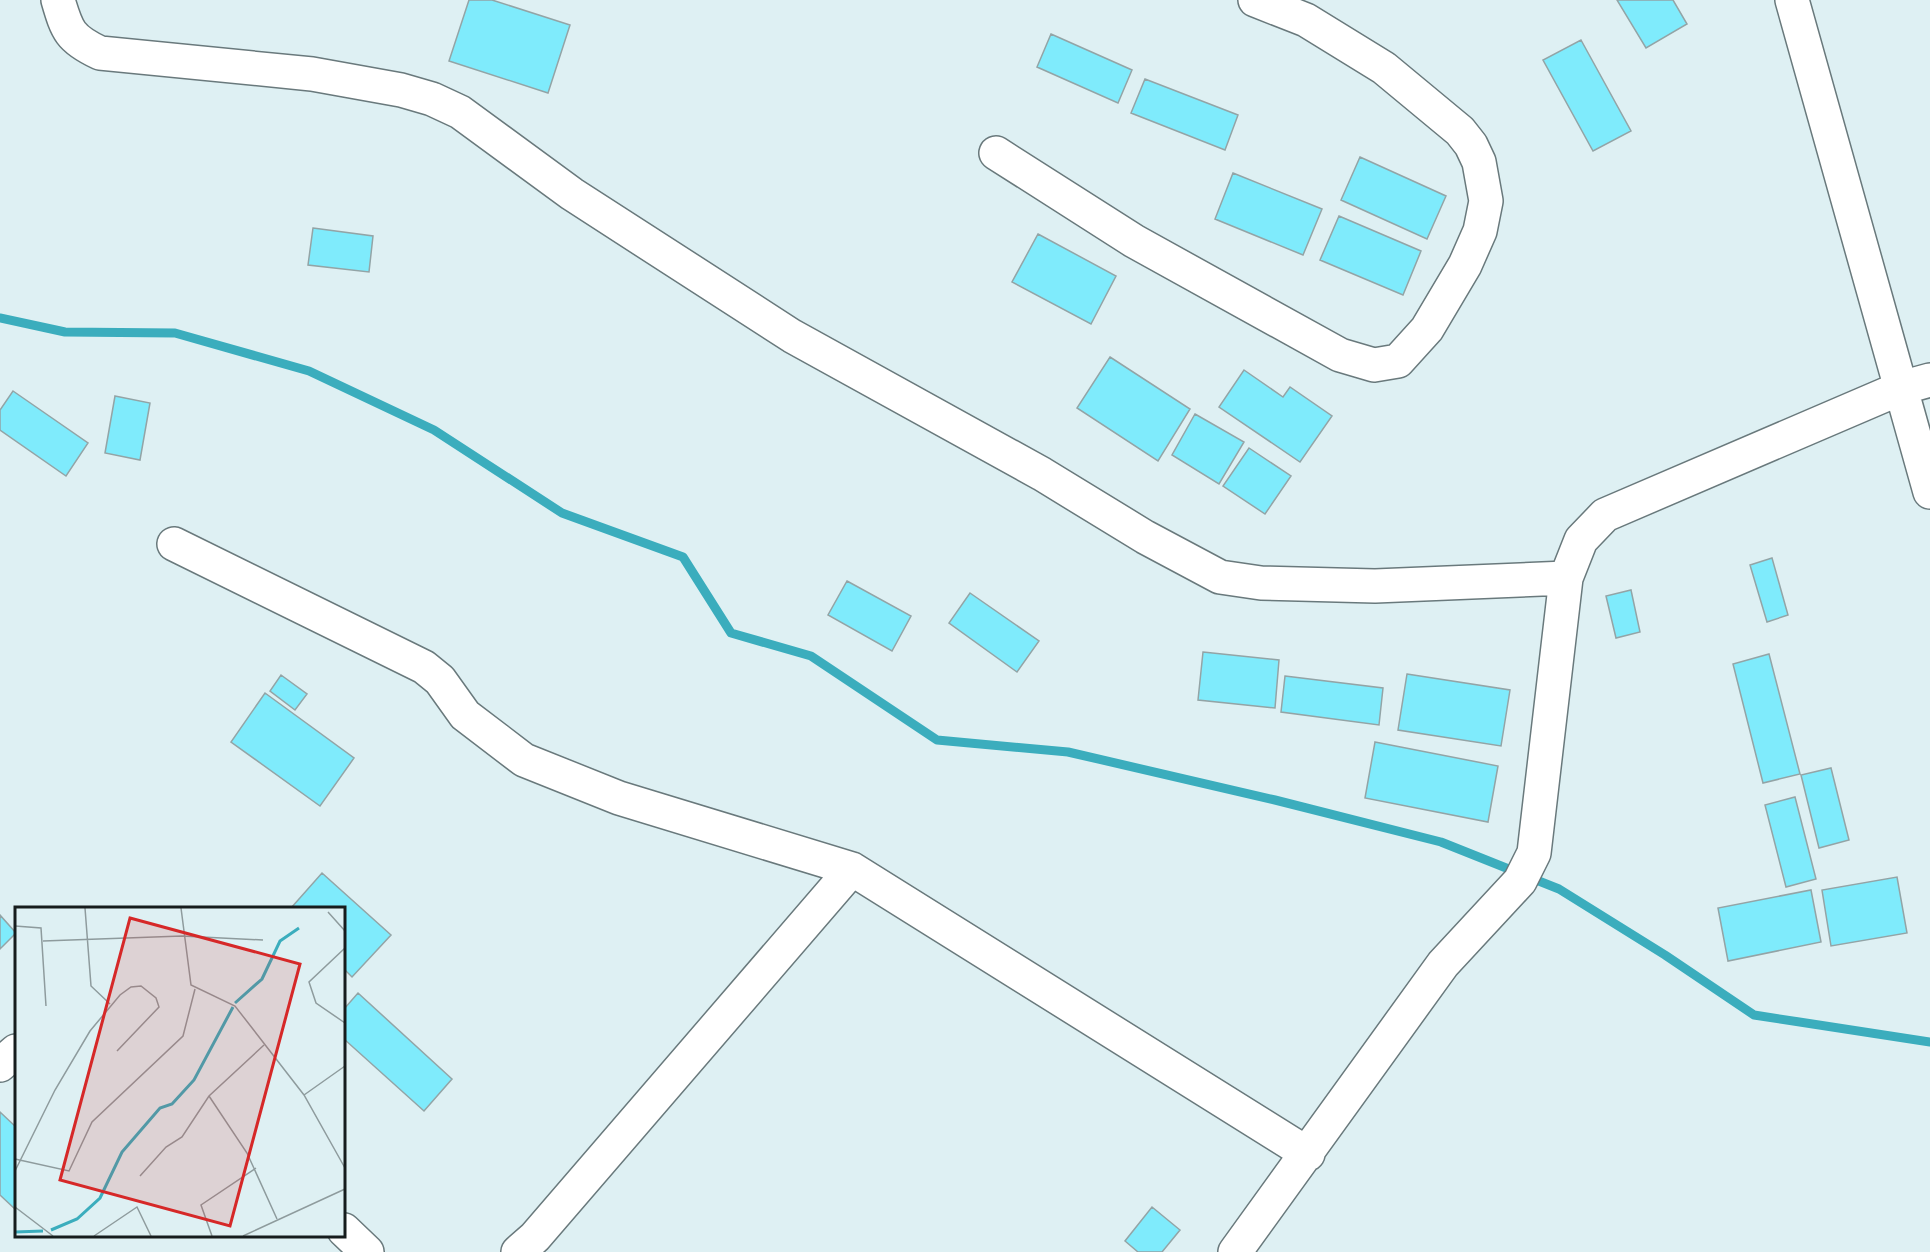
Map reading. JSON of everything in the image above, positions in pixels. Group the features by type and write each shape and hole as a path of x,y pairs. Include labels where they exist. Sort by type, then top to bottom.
{"street":[{"path":"58,0 65,25 78,43 100,53 312,74 401,90 432,99 460,111 572,194 792,336 1042,474 1145,537 1220,576 1261,583 1376,586 1566,578"},
{"path":"996,153 1134,241 1340,355 1374,365 1398,361 1427,329 1465,265 1480,231 1485,201 1479,162 1471,145 1460,130 1311,10 1255,0"},
{"path":"1792,0 1916,384 1930,492"},
{"path":"1235,1252 1308,1154 1443,964 1527,867 1566,578 1581,540 1605,515 1916,384"},
{"path":"174,544 424,667 440,680 465,715 524,760 620,798 852,868 1308,1154"},
{"path":"518,1252 535,1237 852,868"},
{"path":"0,1065 15,1053"},
{"path":"345,1231 366,1252"}],"building":[{"path":"469,0 492,0 570,25 548,93 449,61"},
{"path":"1617,0 1673,0 1687,24 1646,48"},
{"path":"1051,34 1132,70 1118,103 1037,67"},
{"path":"1581,40 1631,131 1593,151 1543,60"},
{"path":"1145,79 1238,115 1225,150 1131,113"},
{"path":"1360,157 1446,196 1427,239 1341,200"},
{"path":"1233,173 1322,209 1303,255 1215,219"},
{"path":"1339,216 1421,251 1403,295 1320,260"},
{"path":"313,228 373,236 369,272 308,265"},
{"path":"1038,234 1116,276 1091,324 1012,282"},
{"path":"1110,357 1190,409 1158,461 1077,408"},
{"path":"1244,370 1283,397 1290,387 1332,416 1300,462 1219,407"},
{"path":"13,391 88,443 66,476 0,430 0,410"},
{"path":"115,396 150,403 140,460 105,453"},
{"path":"1195,414 1244,442 1219,484 1172,455"},
{"path":"1249,448 1291,476 1265,514 1223,486"},
{"path":"1772,558 1788,615 1767,622 1750,565"},
{"path":"847,581 911,616 892,651 828,615"},
{"path":"1631,590 1640,632 1616,638 1606,596"},
{"path":"970,593 1039,641 1017,672 949,623"},
{"path":"1203,652 1279,660 1275,708 1198,700"},
{"path":"1769,654 1800,774 1763,783 1733,664"},
{"path":"1407,674 1510,690 1501,746 1398,730"},
{"path":"281,675 307,694 295,710 270,691"},
{"path":"1285,676 1383,688 1379,725 1281,712"},
{"path":"265,693 354,758 320,806 231,742"},
{"path":"1375,742 1498,766 1488,822 1365,798"},
{"path":"1831,768 1849,840 1819,848 1801,775"},
{"path":"1795,797 1816,879 1786,887 1765,805"},
{"path":"322,873 391,935 352,977 345,970 345,907 292,907"},
{"path":"1897,877 1907,933 1831,946 1822,890"},
{"path":"1811,890 1821,942 1728,961 1718,908"},
{"path":"0,915 15,934 0,949"},
{"path":"358,993 452,1079 424,1111 345,1040 345,1008"},
{"path":"0,1112 15,1126 15,1209 0,1195"},
{"path":"1152,1207 1180,1230 1162,1252 1138,1252 1125,1241"}],"waterway":[{"path":"0,318 65,332 175,333 309,371 434,430 562,513 683,557 731,633 811,656 937,740 1068,752 1275,800 1441,842 1559,889 1665,955 1754,1015 1930,1042"}]}
